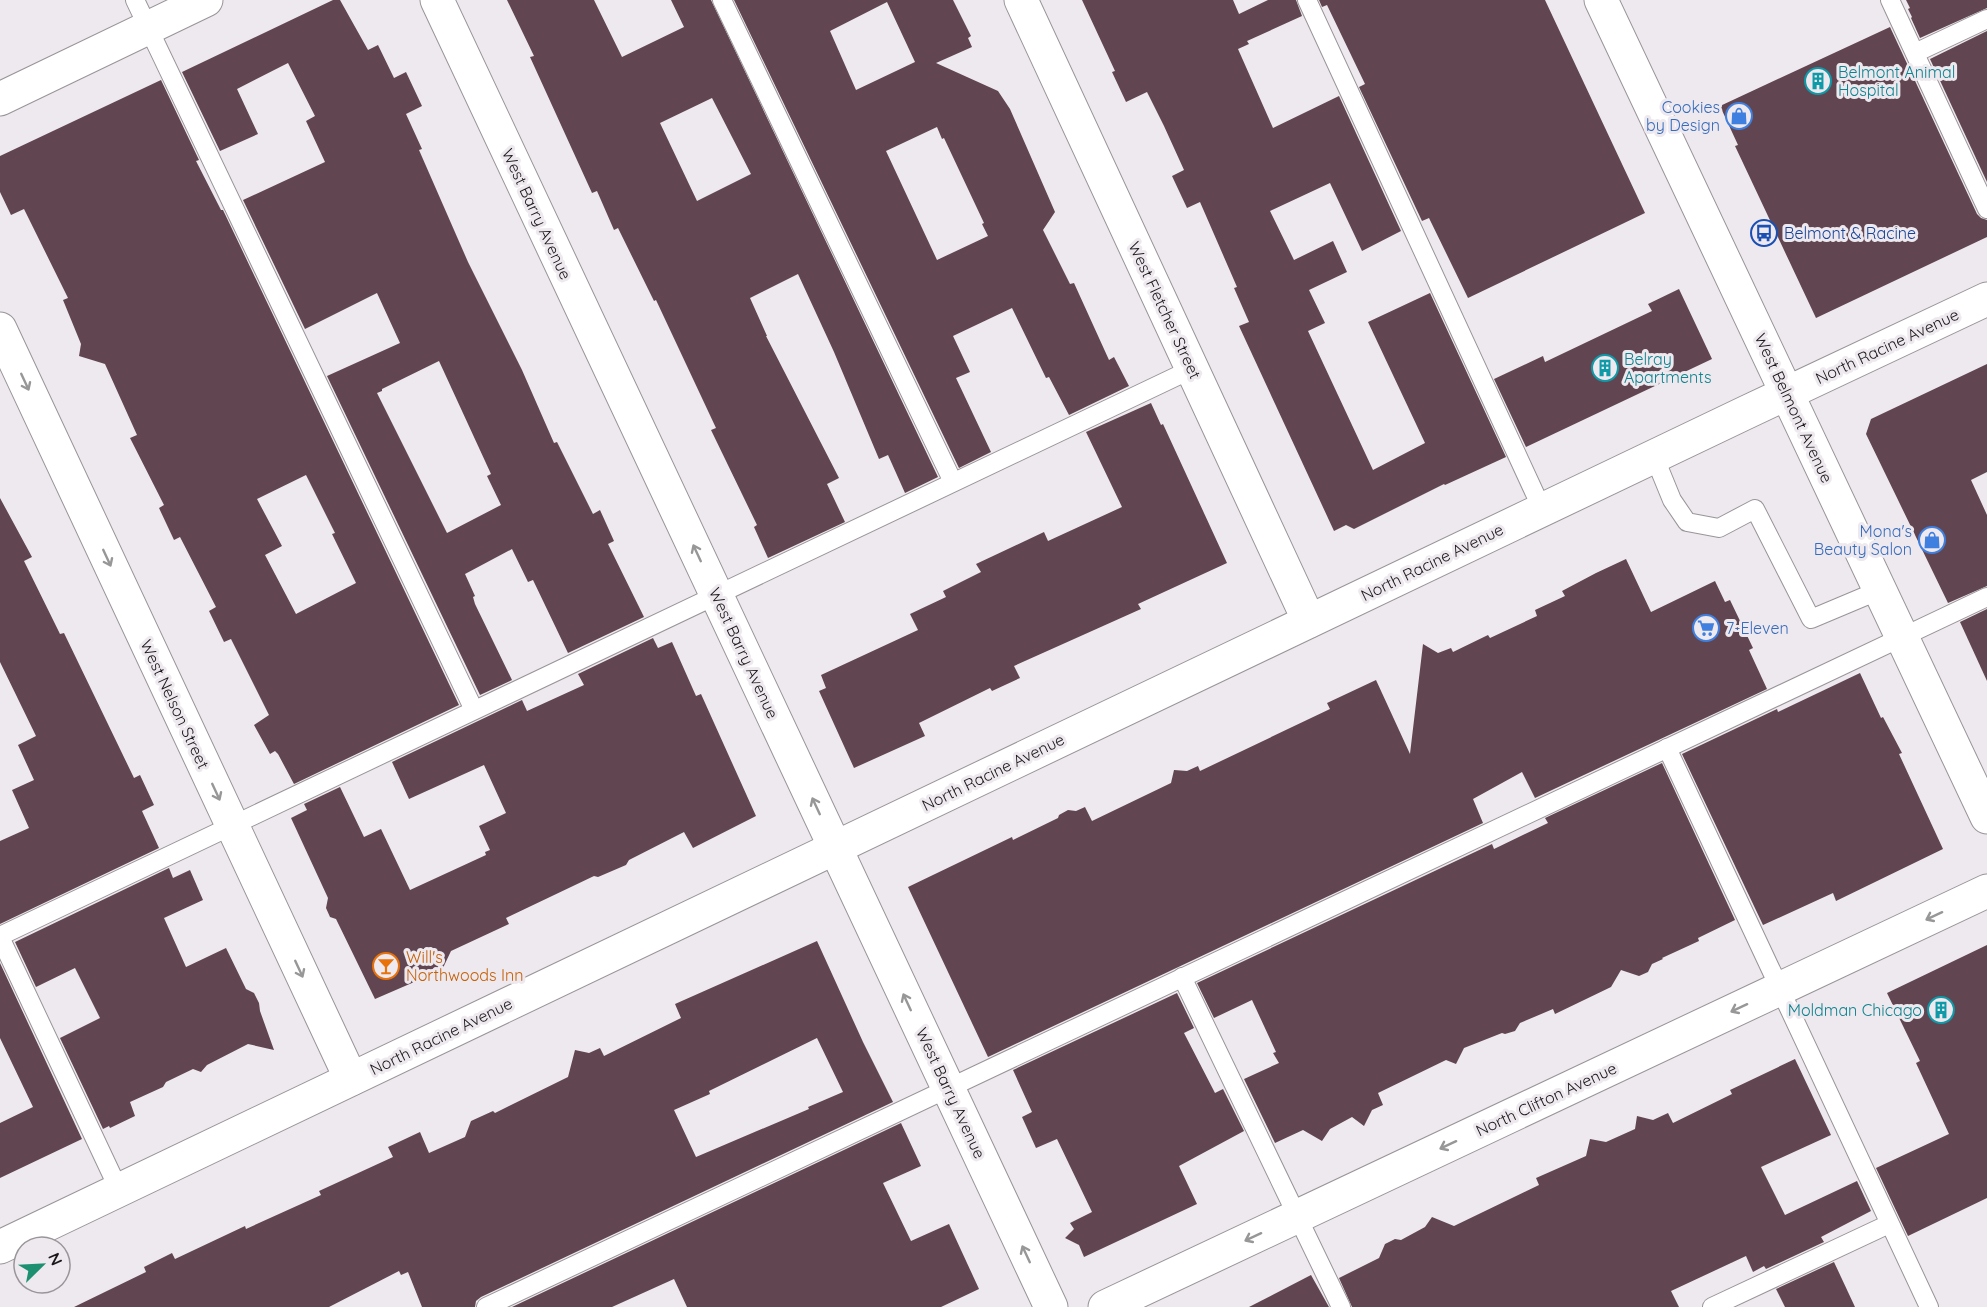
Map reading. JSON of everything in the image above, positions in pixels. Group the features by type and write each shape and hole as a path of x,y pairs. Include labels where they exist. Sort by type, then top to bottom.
{"street":[{"path":"0,99 142,14 206,0"},
{"name":"West Barry Avenue","path":"437,0 1051,1307"},
{"name":"West Fletcher Street","path":"1021,0 1309,621"},
{"name":"West Belmont Avenue","path":"1601,0 1987,817"},
{"name":"North Racine Avenue","path":"0,1247 1542,509 1987,299"},
{"name":"West Nelson Street","path":"0,328 351,1079"},
{"name":"North Clifton Avenue","path":"1105,1307 1987,891"}],"lane":[{"path":"722,0 953,482"},
{"path":"1307,0 1542,509"},
{"path":"1890,0 1987,209"},
{"path":"142,14 474,710"},
{"path":"1915,53 1987,19"},
{"path":"119,1190 0,937 1192,369"},
{"path":"1654,456 1672,500 1688,522 1719,528 1755,509 1811,620 1880,590"},
{"path":"486,1307 1987,597"},
{"path":"1667,748 1929,1307"},
{"path":"1182,977 1341,1307"},
{"path":"1712,1307 1889,1224"}],"building":[{"path":"333,0 340,0 368,50 378,45 394,78 406,72 422,106 406,114 422,149 419,150 468,262 522,370 554,443 557,442 593,514 600,510 614,541 608,544 644,617 568,653 533,580 528,582 512,549 465,574 475,596 473,597 475,604 512,680 480,695 327,376 400,343 377,293 305,329 243,200 325,162 306,121 315,116 288,63 237,89 258,134 220,151 182,72","holes":["439,361 491,474 487,476 501,505 447,533 377,393"]},
{"path":"507,0 594,0 622,57 684,27 671,0 711,0 938,477 905,493 888,455 879,459 798,274 750,298 766,336 839,478 827,484 845,522 768,558 754,527 757,525 711,430 716,428 656,300 654,301 618,228 614,230 597,191 592,193 530,57 534,56","holes":["712,98 751,174 697,201 660,123"]},
{"path":"734,0 953,0 971,36 968,38 972,47 936,63 998,91 1010,109 1055,212 1043,230 1070,284 1074,283 1109,360 1114,357 1129,386 1069,415 1049,377 1046,378 1012,308 953,336 970,372 956,378 991,452 959,468","holes":["887,2 915,62 856,90 830,31","937,127 984,223 982,224 988,236 937,260 886,151"]},
{"path":"1082,0 1233,0 1239,14 1268,0 1296,0 1302,16 1247,41 1249,44 1238,49 1273,128 1339,96 1401,231 1362,251 1330,183 1270,211 1294,260 1333,241 1347,272 1309,290 1325,323 1308,331 1373,470 1425,443 1368,322 1430,293 1506,457 1444,484 1354,529 1346,525 1334,531 1239,326 1249,322 1234,288 1237,287 1200,202 1187,208 1172,176 1184,170 1164,126 1147,92 1126,102 1112,72 1115,71"},
{"path":"1319,0 1545,0 1645,213 1468,298 1429,218 1422,221 1359,87 1365,84 1327,5 1322,7"},
{"path":"1906,0 1987,0 1987,8 1920,38"},
{"path":"1890,27 1977,214 1987,220 1987,237 1816,318 1735,146 1738,145 1720,106"},
{"path":"1987,31 1987,182 1930,59"},
{"path":"161,80 199,160 196,161 223,210 459,705 294,784 278,754 275,751 270,754 254,725 269,715 231,639 224,642 209,611 216,607 180,537 174,540 159,508 164,505 130,438 137,435 105,364 79,356 81,344 63,300 68,298 24,209 11,215 0,192 0,156","holes":["306,475 335,533 332,534 356,583 296,614 265,555 282,546 257,499"]},
{"name":"Belray Apartments","path":"1679,289 1712,359 1526,447 1494,379 1543,356 1545,362 1652,311 1648,304"},
{"path":"1987,364 1987,472 1971,480 1987,515 1987,586 1948,603 1866,434 1871,419"},
{"path":"1151,403 1161,425 1163,424 1227,563 1138,604 1141,609 1014,666 1020,678 992,691 990,688 919,723 925,736 854,768 819,691 826,688 821,675 918,630 910,614 946,597 943,591 981,572 976,564 1044,532 1048,541 1122,507 1086,432"},
{"path":"0,498 32,557 24,561 60,634 64,633 134,778 140,775 154,805 142,811 159,848 0,924 0,841 29,828 12,790 34,780 18,745 36,736 0,662"},
{"path":"1626,559 1651,612 1715,581 1725,602 1730,600 1753,648 1749,650 1767,689 1535,798 1522,772 1473,799 1483,823 988,1057 908,887 1012,837 1013,840 1058,818 1068,810 1076,811 1085,807 1092,821 1171,783 1174,770 1187,771 1198,766 1200,771 1330,709 1327,703 1376,680 1410,754 1423,644 1438,653 1451,648 1453,652 1488,635 1490,638 1537,616 1535,610 1565,596 1562,591"},
{"path":"1987,609 1987,681 1960,622"},
{"path":"653,638 658,648 672,642 696,696 701,694 756,816 693,848 684,832 629,860 626,865 598,877 594,876 506,918 509,924 451,951 442,970 375,999 336,919 330,917 326,908 328,898 291,818 307,810 304,804 340,787 364,837 381,829 410,890 486,855 485,852 490,850 479,826 506,813 484,765 409,799 392,762 522,700 527,711 584,685 578,674"},
{"path":"1860,673 1881,718 1883,717 1902,753 1899,754 1943,849 1836,901 1833,893 1763,925 1682,754"},
{"path":"1662,763 1735,920 1698,938 1699,941 1662,958 1652,964 1648,972 1639,976 1621,970 1611,987 1555,1014 1553,1009 1520,1023 1515,1031 1502,1033 1464,1048 1456,1064 1446,1060 1378,1093 1383,1105 1372,1110 1364,1126 1352,1117 1330,1129 1322,1141 1303,1130 1275,1143 1244,1079 1279,1063 1252,1000 1214,1018 1197,983 1492,844 1494,849 1548,823 1545,818"},
{"path":"169,868 173,878 190,870 203,900 164,918 186,967 226,948 246,989 254,993 259,1003 274,1050 248,1044 207,1065 201,1072 193,1069 166,1082 163,1087 130,1102 135,1116 103,1129 60,1038 100,1018 75,968 36,987 15,942"},
{"path":"817,941 893,1102 481,1297 476,1301 475,1307 422,1307 408,1272 401,1275 399,1271 329,1307 74,1307 146,1272 144,1267 172,1253 175,1259 245,1226 246,1229 321,1195 319,1191 393,1157 388,1147 420,1132 429,1153 465,1137 471,1121 493,1111 495,1113 568,1077 575,1050 589,1053 600,1048 604,1056 681,1018 675,1004","holes":["817,1038 843,1092 696,1157 674,1110 710,1094 709,1091"]},
{"path":"1987,945 1987,1198 1908,1236 1876,1168 1949,1134 1916,1063 1920,1061 1887,993"},
{"path":"0,963 82,1139 0,1178 0,1123 33,1107 0,1038"},
{"path":"1177,993 1194,1028 1184,1033 1215,1093 1223,1089 1244,1131 1179,1166 1197,1204 1084,1257 1079,1245 1065,1238 1074,1229 1070,1223 1092,1212 1057,1139 1036,1148 1022,1117 1032,1112 1013,1070"},
{"path":"1795,1059 1831,1135 1761,1167 1785,1215 1857,1181 1871,1211 1821,1237 1824,1242 1766,1269 1764,1266 1753,1272 1746,1256 1671,1291 1679,1307 1352,1307 1339,1278 1379,1258 1385,1244 1395,1239 1401,1240 1425,1227 1432,1217 1454,1226 1539,1185 1536,1178 1586,1156 1590,1139 1606,1142 1635,1129 1637,1116 1653,1120 1668,1113 1673,1123 1732,1094 1730,1090"},
{"path":"901,1123 921,1166 883,1183 911,1241 949,1224 979,1289 941,1307 687,1307 674,1279 612,1307 512,1307"},
{"path":"1834,1262 1855,1307 1785,1307 1776,1289"},
{"path":"1311,1275 1329,1307 1249,1307"}],"place":[{"name":"Belmont Animal Hospital","path":"1818,81"},
{"name":"Cookies by Design","path":"1739,116"},
{"name":"Belmont & Racine","path":"1764,233"},
{"name":"Belray Apartments","path":"1605,368"},
{"name":"Mona's Beauty Salon","path":"1932,540"},
{"name":"7-Eleven","path":"1706,628"},
{"name":"Will's Northwoods Inn","path":"386,966"},
{"name":"Moldman Chicago","path":"1941,1010"}]}
